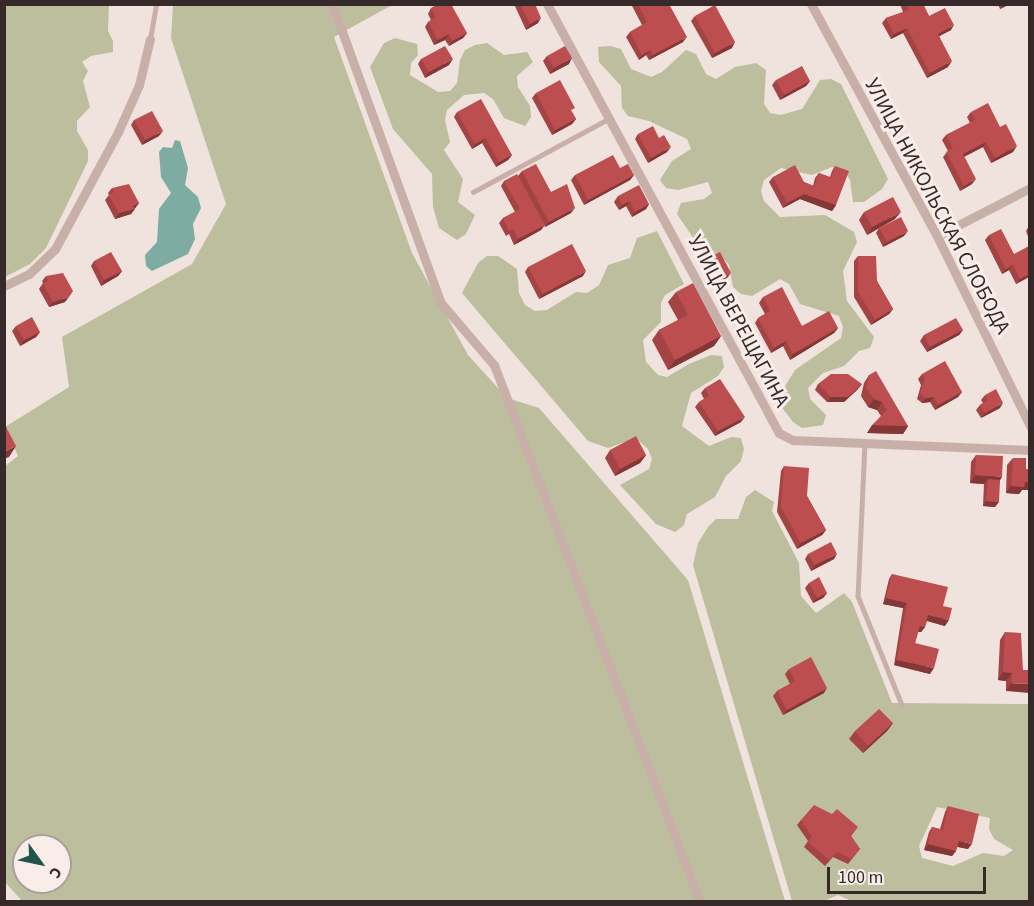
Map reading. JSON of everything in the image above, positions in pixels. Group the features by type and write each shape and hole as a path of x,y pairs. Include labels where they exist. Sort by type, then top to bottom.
{"street":[{"path":"332,4 441,303 494,365 700,902"},
{"name":"УЛИЦА ВЕРЕЩАГИНА","path":"547,4 779,434 793,440 1029,450"},
{"name":"УЛИЦА НИКОЛЬСКАЯ СЛОБОДА","path":"811,4 937,236 1029,426"},
{"path":"4,286 29,274 55,249 122,123 139,85 150,39"},
{"path":"937,236 1029,188"}],"lane":[{"path":"150,39 156,4"},
{"path":"472,192 609,119"},
{"path":"865,443 858,596 902,705"}],"green space":[{"path":"5,4 109,5 108,31 113,41 113,52 91,56 82,62 88,71 83,81 90,107 77,121 77,131 88,150 88,161 46,248 30,264 5,277"},
{"path":"173,5 392,5 334,37 412,253 468,355 507,398 539,408 688,580 785,901 22,901 16,894 72,894 72,834 12,834 12,890 4,881 4,467 18,456 5,427 69,387 62,337 192,264 226,204 171,38"},
{"path":"395,38 417,44 418,55 411,63 410,75 438,92 450,91 457,83 460,60 465,50 475,45 487,43 504,55 527,52 533,62 517,76 518,87 530,106 531,117 525,126 504,118 493,99 484,93 464,95 447,110 445,120 450,142 444,150 463,179 458,202 475,215 466,234 457,240 439,228 433,207 432,174 393,129 370,67 384,43"},
{"path":"610,46 621,49 631,69 651,77 662,72 686,50 696,54 706,74 716,79 735,67 756,63 766,70 764,104 770,113 781,115 802,109 820,80 831,79 841,84 888,179 882,189 864,202 853,202 850,180 844,170 832,167 812,175 781,168 764,180 761,191 764,201 780,217 825,215 854,232 857,242 843,271 847,301 874,337 870,348 859,351 844,366 823,373 808,388 810,399 826,415 823,425 802,428 793,422 780,405 780,394 795,370 841,338 843,327 839,316 800,304 789,284 780,279 752,296 741,294 733,287 729,265 722,257 702,251 677,214 681,203 704,199 712,193 708,182 678,190 666,188 660,180 672,161 691,149 687,139 649,121 628,116 622,108 621,86 599,62 598,47"},
{"path":"657,231 684,284 665,295 661,303 661,322 643,340 646,362 658,375 667,377 711,355 722,356 724,367 718,376 691,393 682,426 709,446 731,437 741,438 744,449 741,461 726,476 715,497 687,514 684,525 675,532 656,524 620,485 649,469 652,459 648,449 639,441 628,441 608,448 588,441 462,293 478,263 487,256 498,256 517,269 519,293 525,305 535,311 547,310 576,292 587,293 599,285 608,265 630,258 637,238"},
{"path":"755,490 774,502 772,511 799,563 801,596 816,613 844,593 852,602 892,703 1029,704 1029,901 854,902 838,895 824,901 792,901 693,565 698,543 708,527 716,519 738,519 746,497","holes":["937,807 990,818 989,829 994,839 1013,850 1004,856 983,853 953,866 922,858 919,846"]}],"water":[{"path":"175,140 180,141 188,168 185,185 198,197 201,208 193,224 195,239 188,254 152,271 146,266 145,255 157,242 159,209 171,193 161,177 159,152 163,147 172,148"}],"building":[{"path":"438,4 451,4 467,33 452,41 449,34 438,40 428,22 436,18 431,8"},
{"path":"520,4 535,4 541,18 530,24"},
{"path":"638,4 669,4 687,37 653,55 650,50 642,55 630,32 647,22"},
{"path":"906,4 923,4 929,16 945,8 954,25 938,34 952,61 930,73 907,28 894,34 886,18 909,10"},
{"path":"715,5 735,42 715,53 695,16"},
{"path":"445,46 453,59 429,72 421,59"},
{"path":"565,46 572,58 554,68 547,56"},
{"path":"802,66 810,81 784,95 776,80"},
{"path":"560,80 575,108 571,110 576,119 555,130 536,93"},
{"path":"481,99 512,155 499,162 486,138 475,144 457,112"},
{"path":"988,103 1000,127 1006,124 1017,146 995,158 986,142 963,154 976,179 964,186 946,152 953,148 946,135 975,120 971,112"},
{"path":"152,111 163,131 145,140 134,120"},
{"path":"653,126 659,138 664,135 671,147 651,158 638,134"},
{"path":"613,155 620,168 628,164 634,175 588,200 575,175"},
{"path":"536,164 551,192 567,184 575,208 549,222 522,171"},
{"path":"795,165 804,182 814,186 819,173 831,178 835,166 849,171 836,205 804,194 787,203 773,177"},
{"path":"517,174 545,225 518,239 513,229 509,231 503,218 520,209 504,181"},
{"path":"129,184 139,203 133,206 135,209 119,213 109,195 114,192 112,188"},
{"path":"639,185 649,204 635,212 630,201 622,205 618,196"},
{"path":"893,197 901,212 872,227 864,212"},
{"path":"901,217 908,231 887,242 879,228"},
{"path":"1001,229 1014,254 1029,246 1029,274 1020,279 1013,265 1006,269 989,235"},
{"path":"572,244 586,271 543,294 528,267"},
{"path":"111,252 122,271 104,280 94,261"},
{"path":"720,252 731,273 716,281 705,260"},
{"path":"858,256 876,256 877,281 893,309 875,320 858,292"},
{"path":"63,273 73,291 69,297 53,302 43,284 48,281 46,276"},
{"path":"693,283 721,336 675,360 659,330 688,315 676,292"},
{"path":"782,287 802,326 829,311 838,328 793,354 786,341 774,348 758,318 770,311 763,297"},
{"path":"32,317 40,332 24,340 16,326"},
{"path":"956,318 963,330 930,347 924,335"},
{"path":"945,361 962,392 938,405 934,397 926,398 920,394 925,379 922,374"},
{"path":"876,371 908,426 872,425 887,410 882,402 874,399 866,388 869,375"},
{"path":"831,374 848,374 862,384 848,397 831,397 818,384"},
{"path":"720,379 745,417 718,431 699,402 709,396 705,388"},
{"path":"996,389 1003,403 985,413 980,405 988,400 985,395"},
{"path":"4,423 16,446 4,452"},
{"path":"636,436 646,455 620,469 610,450"},
{"path":"976,455 1003,456 1002,477 975,475"},
{"path":"1013,458 1026,458 1029,482 1025,482 1024,487 1011,486"},
{"path":"784,466 809,468 807,496 826,530 801,543 781,507"},
{"path":"988,479 1000,480 999,502 986,501"},
{"path":"831,542 837,554 815,565 808,554"},
{"path":"892,574 948,587 943,606 952,608 949,620 928,615 925,627 920,626 915,643 939,649 934,668 897,660 907,603 886,598"},
{"path":"819,577 827,593 817,598 809,583"},
{"path":"1005,632 1021,633 1023,670 1029,670 1029,684 1011,683 1012,673 1003,672"},
{"path":"811,657 827,688 787,710 777,691 795,681 789,669"},
{"path":"879,709 893,723 868,746 855,731"},
{"path":"814,805 832,814 837,809 858,827 851,836 860,849 851,859 837,852 829,860 808,842 812,837 801,820"},
{"path":"948,806 979,814 972,844 959,841 956,851 928,844 932,827 943,830"}]}
